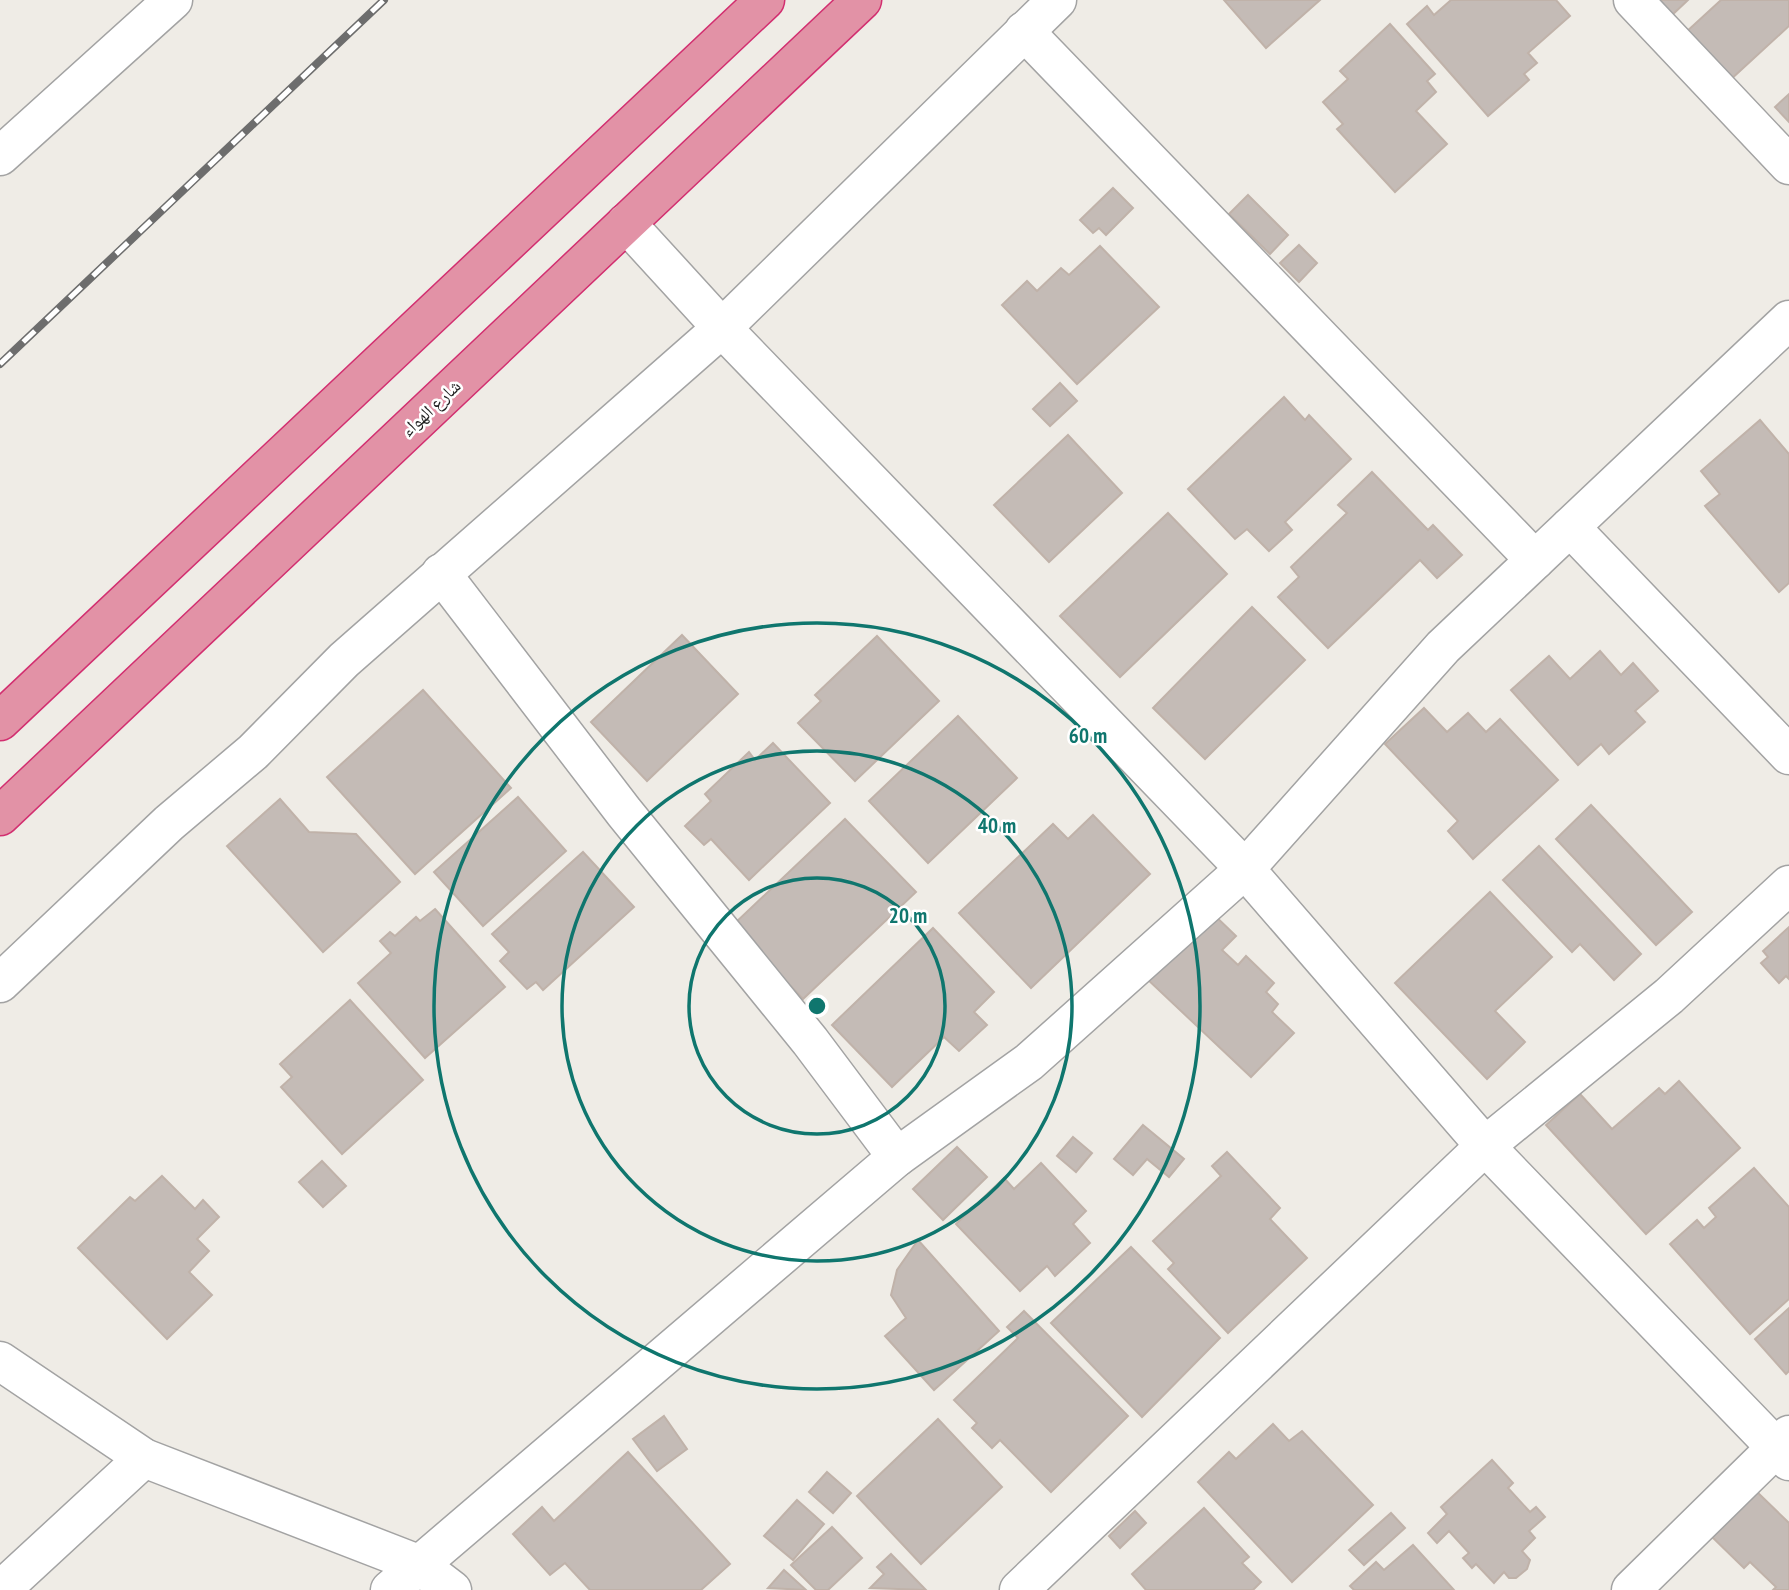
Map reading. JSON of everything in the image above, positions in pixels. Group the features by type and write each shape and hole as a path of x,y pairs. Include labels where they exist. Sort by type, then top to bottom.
{"highway":[{"path":"0,720 765,0"},
{"name":"شارع الهواء","path":"0,816 862,0"}],"street":[{"path":"0,156 173,0"},
{"path":"0,983 169,823 253,752 344,660 722,328 1057,0"},
{"path":"1633,0 1789,165"},
{"path":"1024,31 1535,560"},
{"path":"626,223 722,328 1245,869 1485,1146 1785,1448 1631,1590"},
{"path":"390,1590 897,1157 1029,1062 1245,869 1443,647 1789,320"},
{"path":"1570,527 1789,755"},
{"path":"441,573 607,790 810,1041 897,1157"},
{"path":"1019,1590 1485,1146 1669,996 1789,885"},
{"path":"0,1361 144,1458 418,1564 452,1590"},
{"path":"1,1590 144,1458"}],"building":[{"path":"1224,0 1320,0 1266,48"},
{"path":"1451,0 1556,0 1570,16 1528,53 1537,63 1524,74 1529,80 1488,116 1407,24 1427,6 1434,15"},
{"path":"1656,0 1688,0 1671,16"},
{"path":"1721,0 1789,0 1789,26 1729,81 1685,33"},
{"path":"1390,24 1435,74 1427,81 1436,92 1416,111 1447,144 1395,192 1337,129 1343,124 1323,102 1348,79 1340,71"},
{"path":"1789,94 1789,122 1775,107"},
{"path":"1113,188 1133,208 1106,235 1099,228 1093,233 1080,220"},
{"path":"1248,195 1288,235 1270,254 1229,214"},
{"path":"1299,245 1317,263 1299,282 1280,263"},
{"path":"1100,246 1159,307 1077,384 1002,305 1027,281 1037,291 1061,268 1069,275"},
{"path":"1060,383 1077,401 1050,426 1033,409"},
{"path":"1284,397 1305,420 1309,415 1351,459 1285,522 1292,530 1269,551 1247,529 1235,539 1188,489"},
{"path":"1760,420 1789,454 1789,583 1779,592 1705,506 1720,494 1701,471"},
{"path":"1068,435 1122,493 1049,562 994,505"},
{"path":"1372,472 1428,530 1433,525 1462,555 1437,578 1420,560 1328,648 1278,597 1299,577 1291,567 1347,513 1338,505"},
{"path":"1168,513 1227,574 1120,677 1060,616"},
{"path":"1252,607 1305,660 1205,759 1153,708"},
{"path":"682,635 738,694 647,781 591,722"},
{"path":"877,636 939,701 855,781 798,723 821,701 815,695"},
{"path":"1600,651 1621,675 1633,663 1658,691 1635,711 1645,722 1609,754 1601,744 1578,765 1511,690 1549,656 1570,679"},
{"path":"423,690 511,788 415,874 327,777"},
{"path":"1424,708 1447,732 1468,713 1486,732 1500,719 1558,780 1473,859 1448,831 1458,821 1385,744"},
{"path":"958,716 1017,778 928,863 869,801"},
{"path":"773,743 830,803 749,880 711,839 704,845 685,826 711,801 705,794 749,752 755,760"},
{"path":"518,797 566,851 483,926 434,872"},
{"path":"280,799 309,832 356,834 400,882 323,952 227,846"},
{"path":"1591,805 1692,912 1656,945 1556,839"},
{"path":"1093,815 1150,874 1031,988 959,913 1053,824 1068,839"},
{"path":"845,819 916,892 803,999 733,925"},
{"path":"1539,846 1641,954 1614,980 1580,944 1572,952 1503,880"},
{"path":"583,852 634,907 543,990 536,982 527,989 500,961 509,952 492,934"},
{"path":"1490,892 1552,957 1495,1011 1525,1042 1487,1079 1395,983"},
{"path":"435,909 505,987 425,1058 358,983 391,953 380,941 390,932 395,936 416,917 420,921"},
{"path":"1209,910 1236,936 1222,950 1238,965 1246,956 1274,983 1266,992 1278,1004 1272,1012 1294,1033 1251,1077 1145,977"},
{"path":"1789,927 1789,979 1786,976 1779,983 1761,963 1768,957 1763,951"},
{"path":"933,928 994,992 974,1012 987,1025 959,1051 944,1037 892,1087 832,1025"},
{"path":"350,1000 423,1080 342,1154 281,1087 292,1077 280,1064"},
{"path":"1679,1081 1740,1148 1646,1234 1546,1125 1580,1094 1612,1129 1659,1088 1665,1094"},
{"path":"1143,1125 1184,1159 1169,1177 1147,1159 1133,1175 1114,1159"},
{"path":"1073,1137 1092,1153 1076,1172 1057,1156"},
{"path":"957,1147 987,1177 943,1220 913,1189"},
{"path":"1227,1152 1280,1208 1270,1219 1307,1258 1228,1333 1168,1269 1174,1263 1153,1241 1221,1176 1212,1166"},
{"path":"322,1161 346,1186 323,1207 299,1182"},
{"path":"1041,1163 1086,1211 1073,1224 1090,1243 1055,1276 1047,1266 1020,1291 956,1224 1004,1178 1014,1189"},
{"path":"1754,1168 1789,1207 1789,1299 1750,1334 1670,1244 1697,1220 1704,1228 1716,1217 1709,1208"},
{"path":"162,1176 195,1209 203,1200 219,1217 197,1239 209,1251 189,1272 212,1295 167,1339 78,1248 130,1197 135,1201"},
{"path":"918,1240 999,1331 934,1390 885,1336 906,1318 891,1295 897,1270"},
{"path":"1131,1247 1220,1338 1142,1417 1051,1323"},
{"path":"1789,1308 1789,1371 1786,1374 1755,1339"},
{"path":"1024,1311 1128,1416 1051,1492 1000,1440 992,1448 972,1428 977,1423 954,1400 1018,1338 1007,1327"},
{"path":"664,1416 687,1449 657,1471 633,1439"},
{"path":"938,1419 1002,1487 921,1564 857,1496"},
{"path":"1273,1424 1289,1441 1302,1431 1373,1505 1292,1582 1198,1482 1229,1452 1236,1459"},
{"path":"628,1452 730,1564 701,1590 590,1590 565,1563 550,1575 513,1534 542,1507 554,1521"},
{"path":"1492,1460 1513,1483 1508,1488 1530,1512 1536,1507 1545,1517 1529,1531 1535,1538 1522,1551 1530,1560 1527,1569 1516,1578 1509,1578 1504,1572 1494,1583 1476,1564 1472,1568 1463,1558 1469,1553 1449,1531 1437,1543 1428,1533 1447,1514 1441,1507"},
{"path":"827,1472 851,1493 833,1513 809,1492"},
{"path":"1754,1489 1789,1523 1789,1590 1773,1590 1776,1587 1750,1562 1744,1568 1709,1534"},
{"path":"797,1500 824,1524 793,1560 764,1536"},
{"path":"1204,1508 1249,1557 1242,1563 1261,1582 1253,1590 1146,1590 1132,1574"},
{"path":"1135,1511 1146,1523 1120,1548 1109,1536"},
{"path":"1391,1513 1405,1528 1364,1565 1349,1550"},
{"path":"832,1527 862,1558 828,1590 816,1590 791,1565"},
{"path":"1413,1545 1454,1590 1354,1590 1350,1586 1376,1562 1384,1570"},
{"path":"891,1554 926,1590 870,1588 884,1574 877,1567"},
{"path":"784,1570 806,1590 768,1588"}],"railway":[{"path":"0,364 384,0"}]}
